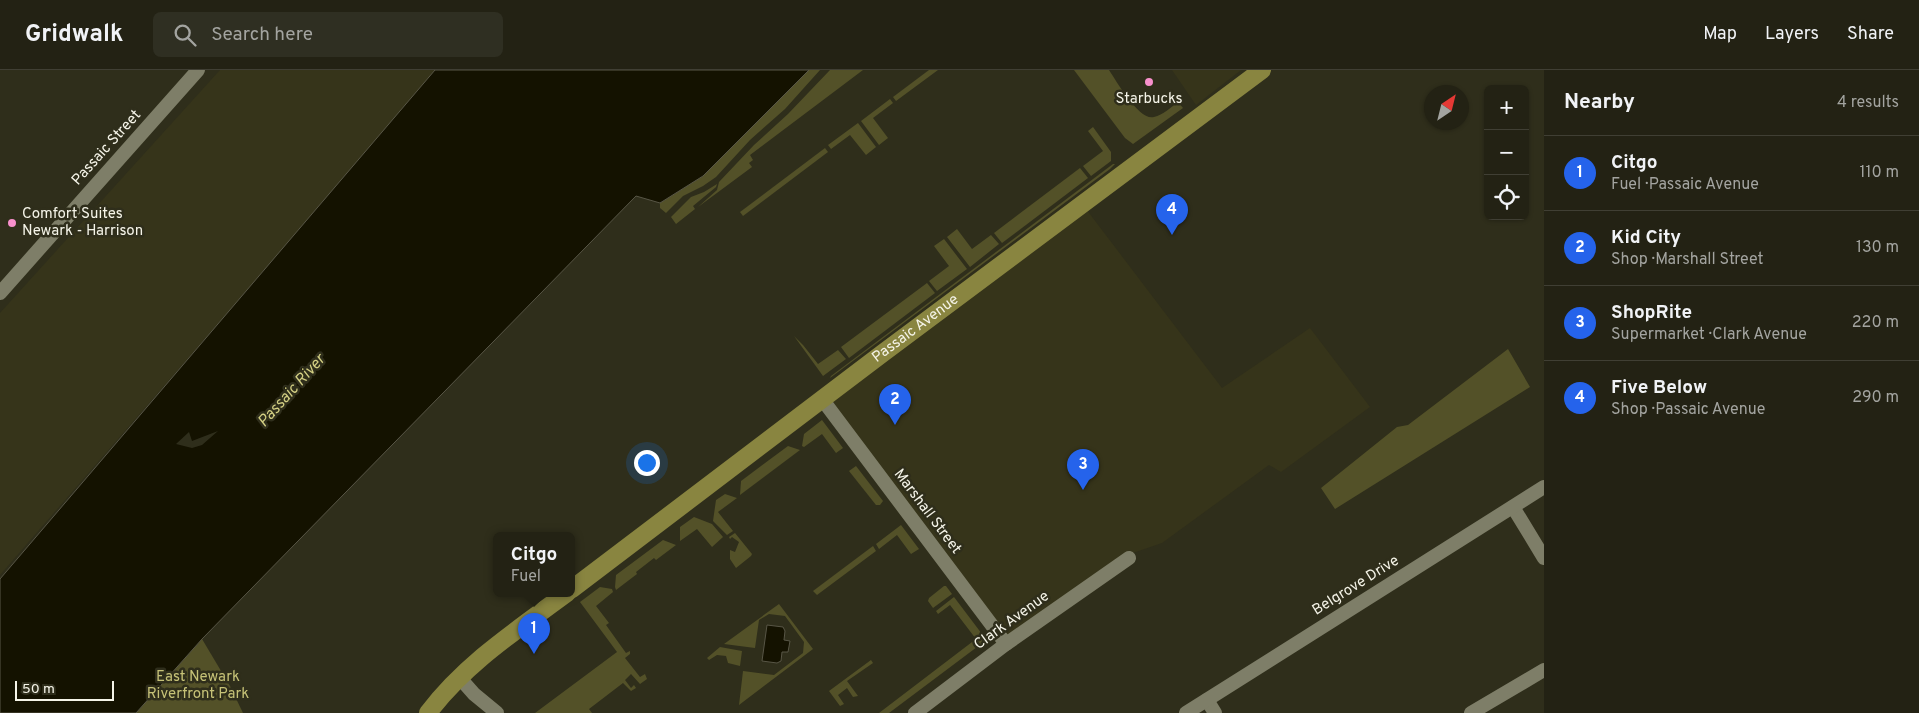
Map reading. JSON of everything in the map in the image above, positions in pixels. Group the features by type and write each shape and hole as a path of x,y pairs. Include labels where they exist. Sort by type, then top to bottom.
{"main road":[{"name":"Passaic Avenue","path":"575,587 822,399 1262,70"},
{"path":"428,713 442,694 475,661 562,597"}],"street":[{"name":"Passaic Street","path":"0,293 198,70"},
{"name":"Marshall Street","path":"822,399 1006,644"},
{"name":"Belgrove Drive","path":"1186,713 1544,487"},
{"path":"1513,506 1544,558"},
{"name":"Clark Avenue","path":"915,713 1006,644 1129,558"},
{"path":"1471,713 1544,670"},
{"path":"459,677 474,694 497,713"},
{"path":"1207,700 1215,713"}],"shaded area":[{"path":"220,70 438,70 0,575 0,313"},
{"path":"1172,70 1241,70 1196,105"},
{"path":"1083,205 1222,388 1310,328 1370,407 1281,472 1269,465 1162,543 1127,555 1005,648 821,403"}],"green space":[{"path":"809,70 820,70 785,109 750,140 716,177 683,196 666,213 660,208 660,203 703,176"},
{"path":"830,70 863,70 750,155 753,160 749,163 752,167 698,207 717,190 719,182 754,145 788,114"},
{"path":"929,70 938,70 896,101 893,97"},
{"path":"1074,70 1109,70 1135,107 1148,117 1161,115 1178,102 1183,108 1133,144 1125,138"},
{"path":"890,99 893,103 873,118 888,138 879,145 861,121"},
{"path":"858,123 876,147 866,155 850,135 831,149 828,145"},
{"path":"1093,127 1111,152 1111,161 1091,176 1083,166 1103,151 1088,131"},
{"path":"825,148 828,152 743,216 740,212"},
{"path":"1115,164 1110,169 830,378 831,376"},
{"path":"1080,168 1088,178 1002,243 994,233"},
{"path":"717,184 716,187 693,206 695,209 676,224 671,217 691,197"},
{"path":"957,229 972,249 991,235 999,244 970,267 947,237"},
{"path":"944,239 967,269 937,291 929,281 949,266 934,246"},
{"path":"927,283 935,293 849,358 841,347"},
{"path":"794,336 818,364 838,350 846,359 823,376"},
{"path":"1508,349 1530,387 1335,509 1321,488 1397,427 1408,425"},
{"path":"822,420 843,448 836,453 822,434 804,447 802,446 804,434"},
{"path":"788,446 800,450 740,495 741,481"},
{"path":"856,466 883,501 880,505 876,505 849,471"},
{"path":"725,494 737,498 718,512 733,531 727,535 713,521 716,500"},
{"path":"694,517 712,524 723,537 712,547 697,529 680,541 680,527"},
{"path":"901,525 919,549 911,554 897,535 879,549 876,544"},
{"path":"735,533 752,554 736,568 730,559 730,550 735,552 739,542 729,537"},
{"path":"663,540 676,545 656,560 654,558 616,590 616,575"},
{"path":"873,546 876,551 817,595 813,591"},
{"path":"944,586 952,594 933,608 928,601 929,598"},
{"path":"600,587 612,589 613,592 596,606 609,623 606,625 626,653 630,651 630,654 625,658 640,677 645,674 647,679 640,684 631,674 625,680 631,688 634,685 636,688 631,691 623,683 589,709 592,713 535,713 617,652 580,602"},
{"path":"954,597 985,638 985,641 889,713 879,713 976,639 950,605 938,614 936,611"},
{"path":"779,604 813,649 739,705 743,671 774,675 803,653 804,642 785,616 769,614 759,620 755,648 724,644"},
{"name":"East Newark Riverfront Park","path":"202,639 230,686 243,713 136,713"},
{"path":"720,647 742,651 740,666 728,663 726,656 717,655 709,660 707,658"},
{"path":"871,660 873,663 847,681 858,696 853,697 847,688 838,695 844,704 840,706 829,691"}],"water":[{"name":"Passaic River","path":"435,70 809,70 703,176 660,203 636,196 202,639 136,713 0,713 0,579"},
{"path":"767,625 783,627 785,631 784,640 790,641 788,652 782,652 781,661 777,663 762,661"}],"pier":[{"path":"218,431 202,445 192,448 176,444 189,432 192,441"}],"place":[{"name":"Starbucks","path":"1149,82"},
{"name":"Comfort Suites Newark - Harrison","path":"12,223"},
{"name":"Five Below","path":"1172,235"},
{"name":"Kid City","path":"895,425"},
{"name":"ShopRite","path":"1083,490"},
{"name":"Citgo","path":"534,654"}]}
